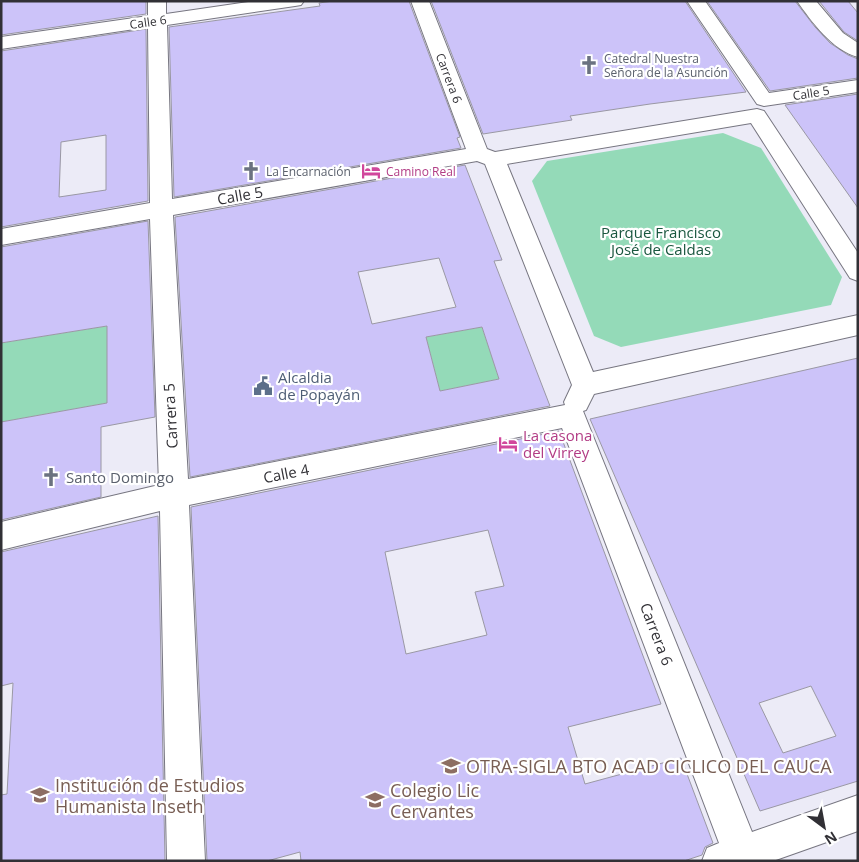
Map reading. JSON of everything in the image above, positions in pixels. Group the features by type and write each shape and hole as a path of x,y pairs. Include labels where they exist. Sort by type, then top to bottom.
{"street":[{"name":"Calle 6","path":"1,43 158,11 296,1"},
{"name":"Carrera 6","path":"420,1 585,385"},
{"path":"696,1 858,272"},
{"path":"806,1 836,36 858,51"},
{"name":"Carrera 5","path":"158,11 161,208 174,495 186,861"},
{"name":"Calle 5","path":"1,236 161,208 486,156 760,108 858,86"},
{"path":"571,415 585,385 858,325"},
{"name":"Carrera 6","path":"571,415 736,858"},
{"name":"Calle 4","path":"1,536 174,495 571,415"},
{"path":"736,858 858,813"}],"green space":[{"name":"Parque Francisco José de Caldas","path":"723,133 761,148 842,277 831,305 621,347 594,336 532,181 547,161"},
{"path":"107,326 107,403 1,422 1,343"},
{"path":"482,327 499,379 440,391 426,337"}],"building":[{"path":"1,1 146,1 146,14 1,35"},
{"path":"333,1 409,1 460,137 457,138 461,148 174,197 169,27 320,6 319,3"},
{"path":"431,1 685,1 746,92 570,116 572,120 483,134"},
{"path":"707,1 795,1 830,43 858,59 858,78 770,91"},
{"path":"819,1 848,1 858,13 858,41 844,32"},
{"path":"146,29 148,201 1,227 1,51","holes":["106,135 106,190 59,197 61,142"]},
{"path":"858,94 858,208 785,105"},
{"path":"465,165 502,260 494,261 550,406 190,477 175,217","holes":["439,258 456,307 372,324 358,272","482,327 499,379 440,391 426,337"]},
{"path":"148,221 155,417 101,427 101,497 1,520 1,422 107,403 107,326 1,343 1,247"},
{"path":"858,358 858,781 760,811 590,419","holes":["811,686 836,736 783,753 759,703"]},
{"path":"559,431 661,704 568,727 585,784 681,758 713,843 705,847 702,855 684,861 301,861 300,852 267,861 207,861 191,507","holes":["488,530 504,586 475,592 487,635 406,654 385,552"]},
{"path":"158,516 165,861 1,861 1,795 7,794 13,683 1,686 1,552"}],"place":[{"name":"Catedral Nuestra Señora de la Asunción","path":"589,65"},
{"name":"La Encarnación","path":"251,171"},
{"name":"Camino Real","path":"371,171"},
{"name":"Alcaldia de Popayán","path":"263,386"},
{"name":"La casona del Virrey","path":"508,444"},
{"name":"Santo Domingo","path":"51,477"},
{"name":"OTRA-SIGLA BTO ACAD CICLICO DEL CAUCA","path":"451,766"},
{"name":"Institución de Estudios Humanista Inseth","path":"40,795"},
{"name":"Colegio Lic Cervantes","path":"375,800"}]}
